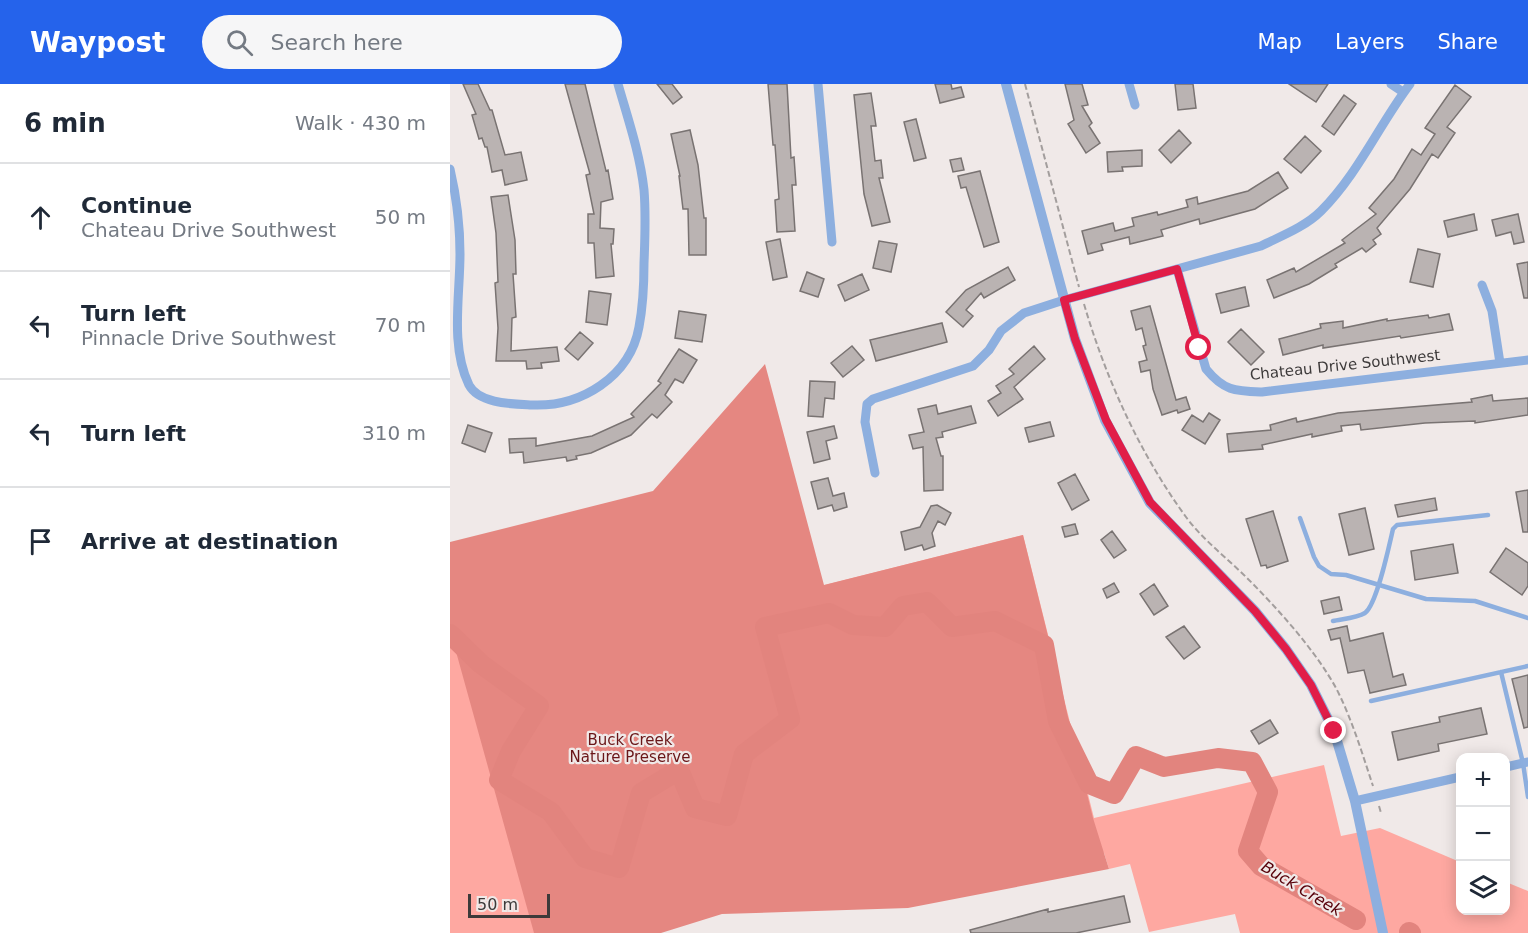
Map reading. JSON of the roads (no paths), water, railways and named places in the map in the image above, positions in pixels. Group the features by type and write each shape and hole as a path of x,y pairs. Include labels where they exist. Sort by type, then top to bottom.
{"street":[{"path":"450,169 458,206 459,340 462,367 471,388 491,401 532,405 558,404 583,396 604,384 619,371 639,328 645,253 644,190 634,137 618,84"},
{"path":"818,84 832,242"},
{"path":"1006,84 1075,339 1106,420 1150,502 1255,611 1311,685 1334,731 1355,801 1383,933"},
{"path":"1129,84 1135,105"},
{"path":"1391,84 1403,93"},
{"path":"875,473 865,422 867,404 881,395 973,366 989,350 1001,331 1024,313 1081,295 1261,246 1291,232 1320,212 1358,164 1410,84"},
{"name":"Chateau Drive Southwest","path":"1177,269 1206,369 1216,382 1233,391 1262,392 1528,360"},
{"path":"1482,285 1492,311 1500,363"},
{"path":"1510,766 1525,763"},
{"path":"1355,801 1456,778"}],"lane":[{"path":"1333,621 1364,614 1368,609 1379,584 1393,529 1397,525 1488,515"},
{"path":"1300,518 1314,557 1319,566 1330,574 1346,575 1426,599 1475,601 1528,618"},
{"path":"1371,701 1528,666"},
{"path":"1501,672 1525,763 1528,796"}],"waterway":[{"name":"Buck Creek","path":"450,634 481,664 539,706 511,751 499,780 551,812 585,858 619,868 641,793 679,770 695,808 727,816 744,754 790,719 765,627 829,613 853,625 885,627 903,606 927,602 952,627 995,621 1044,645 1058,721 1089,784 1114,794 1136,756 1164,767 1218,758 1252,762 1268,792 1248,851 1261,866 1356,920"}],"park label":[{"name":"Buck Creek Nature Preserve","path":"630,748"}]}
